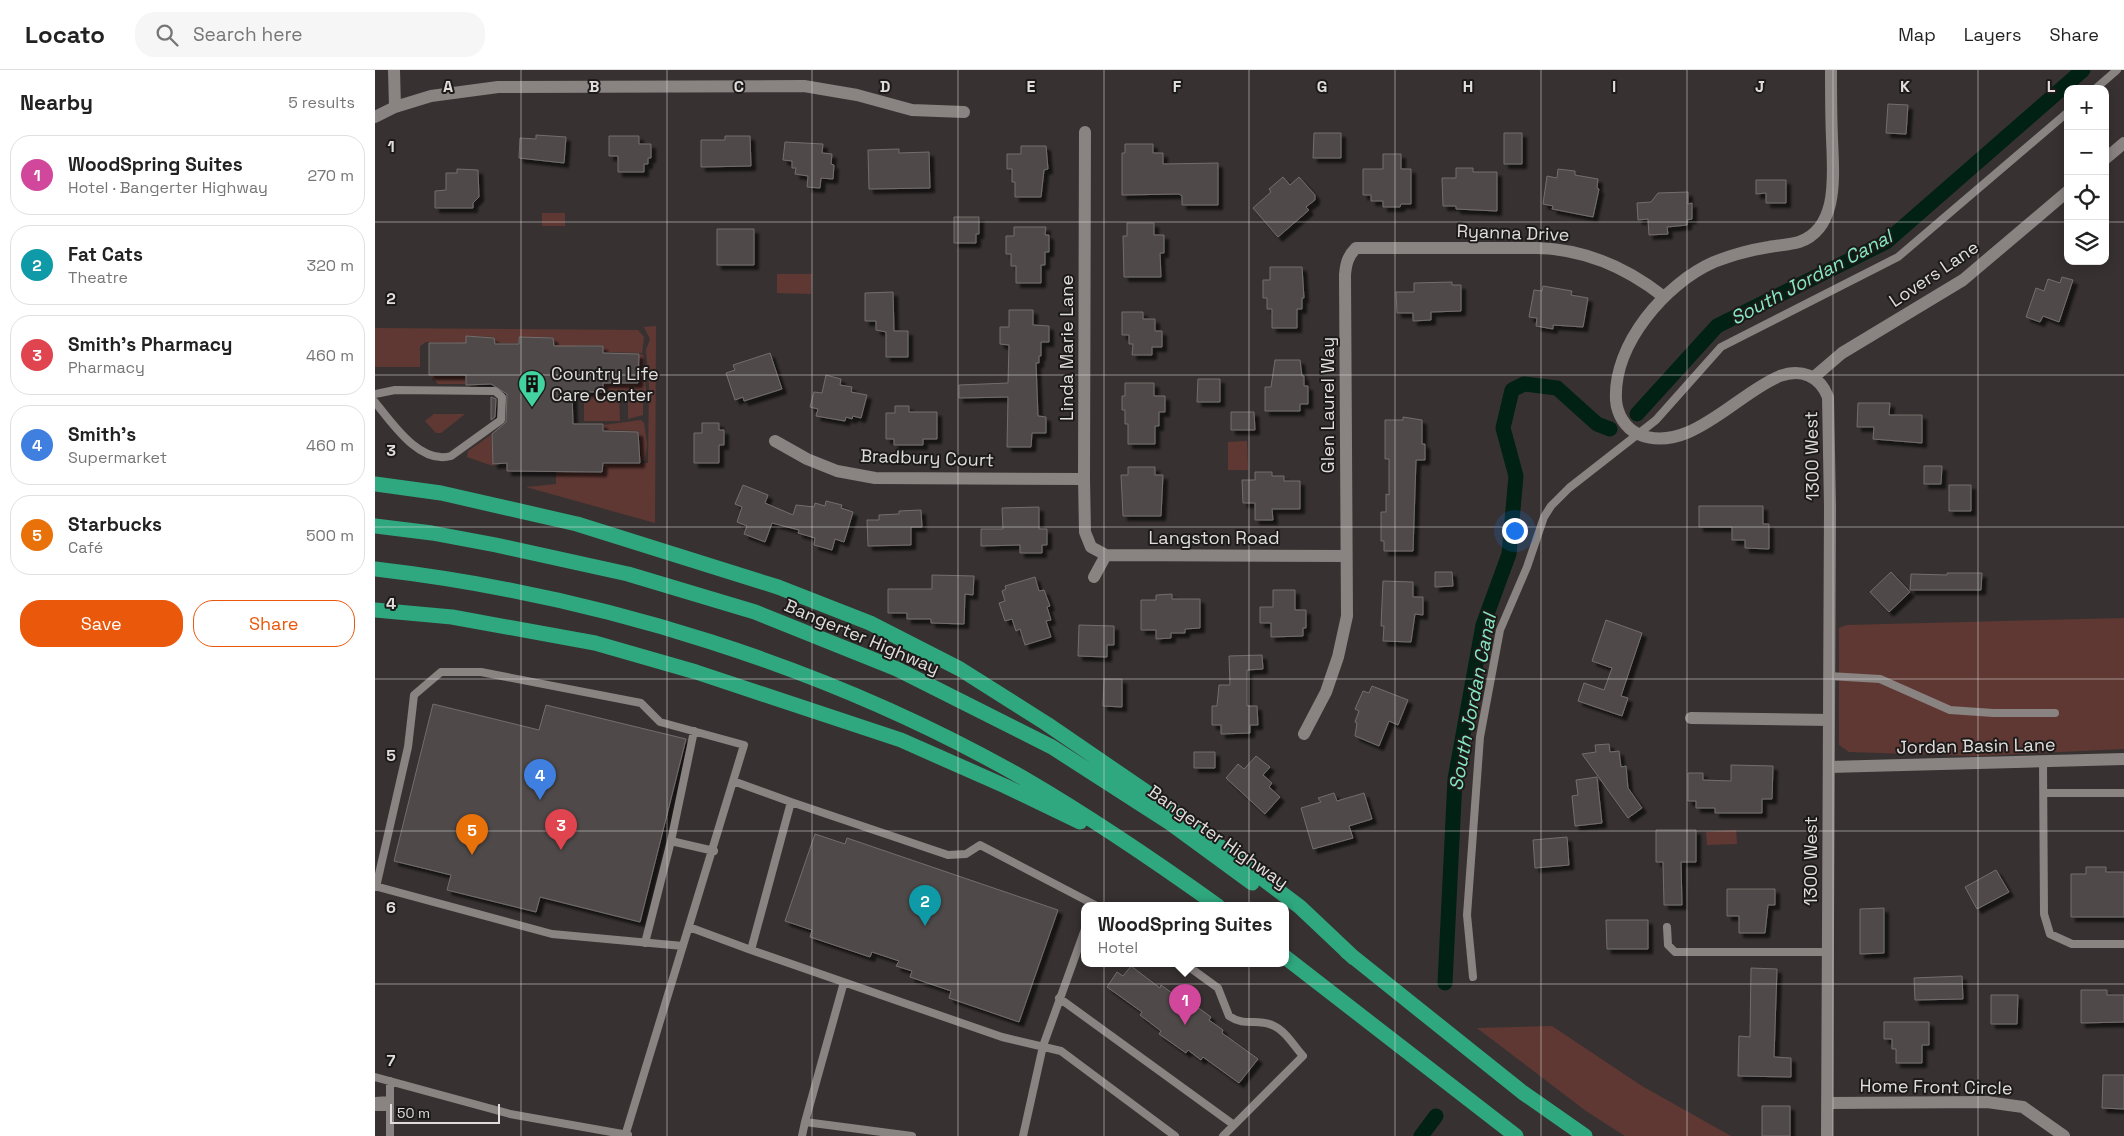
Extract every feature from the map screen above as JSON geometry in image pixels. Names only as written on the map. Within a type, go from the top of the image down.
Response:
[{"type":"highway","points":[[375,484],[441,493],[577,524],[778,587],[870,623],[968,674],[1047,724],[1161,802],[1300,907],[1354,958]]},
{"type":"highway","name":"Bangerter Highway","points":[[375,526],[432,533],[496,545],[628,574],[755,612],[897,669],[1052,747],[1170,823],[1277,902]]},
{"type":"highway","points":[[375,570],[459,581],[541,596],[619,615],[745,654],[879,707],[950,740],[1023,778],[1146,854],[1212,902]]},
{"type":"highway","points":[[375,610],[452,617],[595,643],[696,672],[901,740],[1005,786],[1146,854]]},
{"type":"highway","name":"Bangerter Highway","points":[[1289,911],[1354,958],[1522,1092],[1585,1136]]},
{"type":"highway","points":[[1289,960],[1516,1136]]},
{"type":"street","points":[[394,70],[395,107]]},
{"type":"street","points":[[1814,378],[1796,373],[1781,376],[1706,422],[1673,437],[1652,438],[1638,434],[1623,422],[1617,409],[1616,396],[1619,375],[1632,342],[1641,325],[1664,297],[1704,267],[1752,250],[1799,242],[1812,235],[1821,225],[1832,194],[1831,70]]},
{"type":"street","points":[[375,117],[395,107],[431,96],[498,87],[804,86],[857,95],[912,110],[964,112]]},
{"type":"street","name":"Linda Marie Lane","points":[[1085,132],[1085,532],[1091,547],[1106,555]]},
{"type":"street","points":[[2109,156],[2124,143]]},
{"type":"street","name":"Lovers Lane","points":[[1814,378],[1842,353],[1968,276],[2064,194]]},
{"type":"street","name":"Ryanna Drive","points":[[1351,254],[1356,248],[1537,248],[1565,250],[1594,257],[1623,269],[1664,297]]},
{"type":"street","name":"Glen Laurel Way","points":[[1304,734],[1326,692],[1338,657],[1347,616],[1345,275],[1346,263],[1351,254]]},
{"type":"street","name":"1300 West","points":[[1814,378],[1823,386],[1829,404],[1829,1103],[1827,1136]]},
{"type":"street","name":"Bradbury Court","points":[[775,441],[807,459],[837,471],[875,478],[1084,479]]},
{"type":"street","points":[[1094,577],[1106,555]]},
{"type":"street","name":"Langston Road","points":[[1106,555],[1346,556]]},
{"type":"street","points":[[1691,718],[1829,720]]},
{"type":"street","name":"Jordan Basin Lane","points":[[1829,767],[2124,759]]},
{"type":"street","name":"Home Front Circle","points":[[1829,1103],[1987,1102],[2023,1107],[2064,1136]]},
{"type":"lane","points":[[2100,85],[2117,70]]},
{"type":"lane","points":[[1473,977],[1467,915],[1480,737],[1501,630],[1527,567],[1544,517],[1551,506],[1569,488],[1655,420],[1721,347],[1898,257],[2064,115]]},
{"type":"lane","points":[[375,394],[395,390],[495,391],[502,397],[501,420],[451,456],[444,458],[429,455],[414,446],[375,402]]},
{"type":"lane","points":[[375,1077],[510,1114],[627,1136],[744,746],[661,722],[641,703],[481,672],[441,672],[414,695],[408,747],[376,887],[552,934],[683,946]]},
{"type":"lane","points":[[1829,676],[1880,679],[1950,710],[1993,713],[2055,713]]},
{"type":"lane","points":[[645,943],[671,841],[694,731]]},
{"type":"lane","points":[[2043,762],[2044,914],[2051,934],[2072,944],[2124,944]]},
{"type":"lane","points":[[733,782],[948,855],[966,854],[980,845],[1090,902]]},
{"type":"lane","points":[[2044,793],[2124,793]]},
{"type":"lane","points":[[751,950],[791,802]]},
{"type":"lane","points":[[671,841],[713,851]]},
{"type":"lane","points":[[689,927],[1002,1037],[1061,1051],[1175,1136]]},
{"type":"lane","points":[[1667,927],[1668,945],[1675,952],[1829,952]]},
{"type":"lane","points":[[1023,1136],[1043,1046],[1081,940]]},
{"type":"lane","points":[[1189,967],[1218,988],[1229,1016],[1243,1023],[1271,1024],[1281,1030],[1303,1056],[1223,1136]]},
{"type":"lane","points":[[802,1136],[843,982]]},
{"type":"lane","points":[[1059,998],[1234,1125]]},
{"type":"lane","points":[[390,1136],[391,1081]]},
{"type":"lane","points":[[375,1101],[390,1104]]},
{"type":"lane","points":[[375,1107],[390,1104]]},
{"type":"lane","points":[[805,1122],[912,1136]]},
{"type":"shaded area","points":[[542,213],[565,213],[565,226],[542,226]]},
{"type":"shaded area","points":[[777,274],[812,274],[811,294],[777,293]]},
{"type":"shaded area","points":[[656,326],[655,523],[526,487],[556,484],[556,465],[573,465],[574,472],[603,473],[604,464],[648,463],[649,384],[646,350],[650,339],[644,327]]},
{"type":"shaded area","points":[[375,328],[638,330],[644,337],[642,353],[604,352],[603,345],[573,346],[573,353],[554,353],[553,337],[518,337],[518,343],[496,343],[494,337],[466,336],[466,343],[426,342],[420,346],[420,367],[375,367]]},
{"type":"shaded area","points":[[642,354],[644,357],[646,394],[642,396],[603,392],[603,384],[639,384],[639,355]]},
{"type":"shaded area","points":[[431,376],[465,376],[465,384],[438,384]]},
{"type":"shaded area","points":[[584,396],[619,396],[620,421],[584,421]]},
{"type":"shaded area","points":[[628,398],[643,401],[643,415],[628,419]]},
{"type":"shaded area","points":[[434,414],[465,414],[441,433],[436,433],[425,421]]},
{"type":"shaded area","points":[[641,420],[644,423],[647,444],[645,461],[641,461],[639,431],[604,430],[604,425]]},
{"type":"shaded area","points":[[491,435],[493,466],[467,457],[468,451]]},
{"type":"shaded area","points":[[1247,441],[1248,470],[1228,470],[1228,442]]},
{"type":"shaded area","points":[[2124,618],[2124,749],[1976,756],[1849,752],[1839,745],[1839,628],[1847,625]]},
{"type":"shaded area","points":[[1736,830],[1737,844],[1707,845],[1706,832]]},
{"type":"shaded area","points":[[1552,1026],[1642,1086],[1731,1136],[1625,1136],[1586,1111],[1477,1028]]},
{"type":"building","points":[[1888,104],[1908,105],[1906,134],[1886,133]]},
{"type":"building","points":[[1314,133],[1341,133],[1341,158],[1313,158]]},
{"type":"building","points":[[1504,133],[1522,133],[1522,164],[1504,164]]},
{"type":"building","points":[[536,135],[566,137],[564,163],[519,158],[520,138],[536,139]]},
{"type":"building","points":[[609,136],[639,136],[639,144],[651,144],[651,158],[648,158],[648,164],[644,164],[644,172],[618,172],[618,156],[609,156]]},
{"type":"building","points":[[725,136],[750,136],[751,166],[701,167],[701,140],[725,140]]},
{"type":"building","points":[[785,142],[823,144],[822,153],[832,154],[831,164],[834,165],[833,179],[821,178],[820,188],[807,187],[808,176],[795,174],[796,168],[792,168],[792,161],[783,160]]},
{"type":"building","points":[[1125,144],[1153,144],[1153,153],[1163,153],[1163,164],[1218,163],[1218,205],[1182,205],[1182,196],[1179,194],[1122,195],[1122,153],[1125,153]]},
{"type":"building","points":[[1021,146],[1046,146],[1048,169],[1044,170],[1041,197],[1015,197],[1015,182],[1012,182],[1012,169],[1007,169],[1007,154],[1021,154]]},
{"type":"building","points":[[899,149],[899,153],[929,152],[930,188],[869,189],[868,150]]},
{"type":"building","points":[[1383,154],[1401,154],[1401,169],[1411,169],[1411,204],[1401,204],[1400,207],[1383,207],[1383,201],[1371,201],[1371,195],[1363,195],[1363,169],[1383,169]]},
{"type":"building","points":[[1456,168],[1473,168],[1473,172],[1497,172],[1497,211],[1456,209],[1456,206],[1443,206],[1442,178],[1456,178]]},
{"type":"building","points":[[457,169],[478,170],[479,197],[473,203],[473,208],[435,208],[435,191],[446,190],[446,173],[457,173]]},
{"type":"building","points":[[1558,169],[1575,171],[1575,175],[1598,179],[1597,188],[1599,189],[1593,217],[1552,209],[1553,206],[1543,204],[1547,176],[1557,178]]},
{"type":"building","points":[[1283,177],[1290,185],[1299,177],[1315,195],[1315,200],[1306,207],[1309,210],[1278,237],[1253,208],[1271,192],[1269,189]]},
{"type":"building","points":[[1756,180],[1786,180],[1786,203],[1766,203],[1766,193],[1756,194]]},
{"type":"building","points":[[1688,192],[1688,204],[1692,203],[1692,219],[1687,220],[1687,225],[1667,227],[1668,234],[1649,235],[1648,219],[1638,220],[1637,203],[1651,202],[1658,193]]},
{"type":"building","points":[[954,217],[979,217],[979,234],[976,234],[976,243],[954,243]]},
{"type":"building","points":[[1127,223],[1154,223],[1154,235],[1164,235],[1164,253],[1160,253],[1161,277],[1124,277],[1123,236],[1127,236]]},
{"type":"building","points":[[1014,227],[1046,227],[1045,235],[1049,235],[1049,252],[1045,252],[1045,265],[1041,265],[1041,283],[1016,283],[1016,266],[1011,266],[1011,254],[1006,254],[1006,236],[1014,236]]},
{"type":"building","points":[[717,229],[754,229],[754,265],[717,265]]},
{"type":"building","points":[[1270,267],[1302,267],[1304,298],[1302,298],[1302,309],[1297,309],[1297,328],[1272,328],[1272,309],[1267,309],[1267,298],[1263,298],[1263,280],[1270,280]]},
{"type":"building","points":[[2062,277],[2073,280],[2059,322],[2043,316],[2040,322],[2026,317],[2036,288],[2044,291],[2048,279],[2060,283]]},
{"type":"building","points":[[1452,282],[1452,285],[1461,285],[1461,311],[1431,312],[1431,320],[1413,321],[1413,313],[1397,313],[1396,292],[1414,292],[1414,283]]},
{"type":"building","points":[[1543,286],[1572,291],[1571,295],[1588,298],[1583,327],[1553,325],[1553,329],[1536,326],[1537,318],[1529,317],[1534,290],[1542,291]]},
{"type":"building","points":[[893,292],[894,331],[908,331],[908,357],[886,357],[886,332],[876,330],[876,321],[865,321],[865,293]]},
{"type":"building","points":[[1009,310],[1033,310],[1033,325],[1049,326],[1049,342],[1041,342],[1041,356],[1039,356],[1039,363],[1036,363],[1038,416],[1046,417],[1046,433],[1032,433],[1031,447],[1007,447],[1008,397],[959,398],[959,385],[1008,383],[1009,345],[1000,344],[1000,327],[1009,327]]},
{"type":"building","points":[[1122,312],[1143,312],[1143,319],[1155,319],[1155,331],[1162,331],[1162,347],[1152,347],[1152,355],[1132,355],[1133,344],[1129,344],[1129,335],[1122,335]]},
{"type":"building","name":"Country Life Care Center","points":[[466,336],[494,338],[495,344],[519,344],[519,337],[553,338],[554,346],[603,346],[603,353],[639,354],[638,383],[603,383],[603,392],[572,392],[573,424],[603,424],[603,431],[638,432],[640,463],[603,463],[602,472],[507,471],[507,463],[493,464],[492,434],[506,422],[507,394],[491,384],[466,385],[466,375],[429,375],[429,343],[466,343]]},
{"type":"building","points":[[770,353],[782,389],[744,401],[743,397],[735,400],[726,373],[735,370],[733,365]]},
{"type":"building","points":[[1275,360],[1300,360],[1302,376],[1304,376],[1304,386],[1308,386],[1308,404],[1300,404],[1300,411],[1265,411],[1265,387],[1271,387]]},
{"type":"building","points":[[826,375],[841,379],[840,385],[852,387],[851,392],[867,395],[861,418],[853,416],[852,419],[846,417],[845,421],[816,416],[818,409],[810,407],[814,392],[822,393]]},
{"type":"building","points":[[1198,379],[1220,379],[1220,402],[1197,402]]},
{"type":"building","points":[[1125,383],[1154,383],[1154,396],[1165,396],[1165,412],[1159,412],[1159,426],[1155,426],[1155,444],[1128,444],[1128,424],[1125,424],[1125,410],[1122,410],[1122,396],[1125,396]]},
{"type":"building","points":[[491,397],[496,399],[495,417],[491,420]]},
{"type":"building","points":[[1858,403],[1890,403],[1889,415],[1922,415],[1922,443],[1873,439],[1874,427],[1857,427]]},
{"type":"building","points":[[895,406],[909,406],[909,412],[937,412],[937,439],[923,439],[923,445],[894,445],[894,439],[886,439],[886,413],[895,413]]},
{"type":"building","points":[[1231,412],[1254,412],[1255,430],[1231,430]]},
{"type":"building","points":[[1403,417],[1422,420],[1422,444],[1425,444],[1425,460],[1416,460],[1413,551],[1384,551],[1384,541],[1381,541],[1381,512],[1386,512],[1386,494],[1389,495],[1389,459],[1385,459],[1385,420],[1403,420]]},
{"type":"building","points":[[702,423],[719,423],[719,430],[724,430],[724,445],[719,445],[719,463],[694,463],[694,433],[702,433]]},
{"type":"building","points":[[1924,466],[1942,466],[1941,484],[1924,484]]},
{"type":"building","points":[[1128,467],[1155,467],[1155,475],[1163,475],[1161,516],[1123,516],[1121,475],[1128,475]]},
{"type":"building","points":[[1255,472],[1272,472],[1272,476],[1284,476],[1284,481],[1300,481],[1300,509],[1272,509],[1273,520],[1255,520],[1255,503],[1243,503],[1242,480],[1255,480]]},
{"type":"building","points":[[743,485],[768,495],[765,503],[793,515],[796,505],[814,507],[815,503],[825,506],[826,501],[842,505],[841,508],[853,512],[844,542],[835,539],[832,550],[814,545],[815,538],[798,533],[799,530],[772,523],[765,542],[744,534],[747,526],[737,522],[742,507],[735,504]]},
{"type":"building","points":[[1949,485],[1971,485],[1971,511],[1949,511]]},
{"type":"building","points":[[1699,506],[1763,506],[1763,524],[1769,524],[1769,549],[1745,548],[1745,540],[1732,540],[1732,527],[1699,527]]},
{"type":"building","points":[[1039,507],[1039,529],[1047,529],[1047,545],[1042,545],[1042,553],[1020,553],[1020,545],[981,546],[981,529],[1003,529],[1002,508]]},
{"type":"building","points":[[921,510],[922,527],[911,527],[911,545],[868,546],[867,520],[879,520],[879,515],[899,514],[899,511]]},
{"type":"building","points":[[1435,572],[1452,572],[1453,586],[1435,587]]},
{"type":"building","points":[[1891,572],[1910,592],[1889,612],[1870,592]]},
{"type":"building","points":[[1947,573],[1982,573],[1981,590],[1910,590],[1911,574],[1947,575]]},
{"type":"building","points":[[932,575],[974,576],[973,595],[965,594],[964,624],[931,623],[931,619],[907,619],[907,613],[888,613],[888,589],[932,589]]},
{"type":"building","points":[[1035,577],[1039,591],[1044,590],[1050,606],[1047,607],[1051,620],[1046,621],[1051,637],[1025,645],[1020,629],[1016,631],[1012,619],[1005,621],[999,603],[1005,601],[1002,591],[1006,589],[1005,586]]},
{"type":"building","points":[[1383,581],[1413,582],[1413,597],[1423,597],[1423,615],[1415,614],[1411,642],[1383,641],[1384,626],[1381,626]]},
{"type":"building","points":[[1273,590],[1295,590],[1295,610],[1306,610],[1306,628],[1303,628],[1303,636],[1271,637],[1271,623],[1260,623],[1260,607],[1273,607]]},
{"type":"building","points":[[1172,594],[1172,599],[1200,599],[1200,628],[1185,629],[1185,633],[1171,633],[1171,638],[1156,639],[1156,630],[1141,630],[1141,600],[1156,600],[1156,595]]},
{"type":"building","points":[[1606,620],[1642,633],[1621,696],[1628,698],[1622,716],[1578,701],[1584,683],[1604,690],[1612,668],[1592,661]]},
{"type":"building","points":[[1079,625],[1114,626],[1114,645],[1107,645],[1107,657],[1078,656]]},
{"type":"building","points":[[1262,655],[1263,669],[1247,670],[1247,706],[1257,706],[1258,725],[1250,725],[1250,733],[1221,734],[1221,725],[1212,725],[1212,706],[1217,706],[1219,685],[1230,685],[1229,656]]},
{"type":"building","points":[[1104,679],[1122,679],[1122,707],[1103,706]]},
{"type":"building","points":[[1372,686],[1408,700],[1398,725],[1389,721],[1379,746],[1355,736],[1357,723],[1355,722],[1359,711],[1355,709],[1363,691],[1369,693]]},
{"type":"building","points":[[433,704],[539,730],[546,705],[686,739],[640,922],[540,897],[536,912],[447,890],[451,875],[394,861]]},
{"type":"building","points":[[1609,744],[1610,752],[1619,751],[1621,767],[1626,766],[1628,788],[1642,808],[1628,818],[1582,754],[1596,752],[1595,745]]},
{"type":"building","points":[[1194,752],[1215,752],[1215,768],[1194,768]]},
{"type":"building","points":[[1256,756],[1270,767],[1263,775],[1272,783],[1269,787],[1280,797],[1265,814],[1226,778],[1238,764],[1244,769]]},
{"type":"building","points":[[1731,765],[1773,766],[1772,799],[1762,799],[1762,813],[1715,813],[1715,808],[1696,808],[1696,801],[1688,801],[1688,773],[1703,773],[1703,780],[1731,781]]},
{"type":"building","points":[[1597,777],[1602,823],[1575,826],[1572,796],[1578,795],[1576,780]]},
{"type":"building","points":[[1334,793],[1337,801],[1364,793],[1372,819],[1349,826],[1353,838],[1313,849],[1301,808],[1321,802],[1318,798]]},
{"type":"building","points":[[1656,830],[1696,830],[1696,862],[1681,862],[1682,905],[1664,905],[1663,862],[1656,862]]},
{"type":"building","points":[[815,834],[845,844],[847,838],[1058,910],[1019,1022],[949,998],[951,991],[910,977],[912,971],[896,966],[899,961],[872,952],[870,957],[810,937],[812,930],[785,921]]},
{"type":"building","points":[[1567,837],[1569,865],[1535,868],[1533,840]]},
{"type":"building","points":[[2086,867],[2106,867],[2106,872],[2124,872],[2124,917],[2071,917],[2071,874],[2086,874]]},
{"type":"building","points":[[1996,870],[2009,892],[1977,909],[1965,887]]},
{"type":"building","points":[[1727,889],[1775,889],[1775,905],[1768,905],[1765,933],[1739,933],[1739,916],[1727,916]]},
{"type":"building","points":[[1884,908],[1884,953],[1860,954],[1860,909]]},
{"type":"building","points":[[1606,920],[1648,920],[1648,949],[1607,949]]},
{"type":"building","points":[[1132,967],[1160,988],[1161,985],[1183,1001],[1185,998],[1211,1017],[1209,1020],[1223,1030],[1222,1033],[1258,1059],[1239,1083],[1203,1057],[1201,1060],[1188,1050],[1186,1053],[1159,1034],[1161,1031],[1140,1015],[1142,1012],[1107,987],[1117,972],[1123,976]]},
{"type":"building","points":[[1751,968],[1777,969],[1774,1057],[1791,1058],[1791,1077],[1738,1076],[1739,1036],[1750,1037]]},
{"type":"building","points":[[1962,976],[1963,999],[1915,1000],[1914,978]]},
{"type":"building","points":[[2081,990],[2107,990],[2107,995],[2124,995],[2124,1022],[2081,1023]]},
{"type":"building","points":[[1991,995],[2018,995],[2017,1024],[1991,1024]]},
{"type":"building","points":[[1884,1022],[1929,1022],[1929,1045],[1922,1045],[1922,1063],[1896,1063],[1896,1049],[1892,1049],[1892,1039],[1884,1039]]},
{"type":"building","points":[[2103,1075],[2124,1075],[2124,1109],[2102,1108]]},
{"type":"building","points":[[1762,1106],[1790,1106],[1790,1136],[1762,1136]]},
{"type":"waterway","name":"South Jordan Canal","points":[[1637,414],[1717,326],[1886,242],[2083,70]]},
{"type":"waterway","name":"South Jordan Canal","points":[[1445,983],[1455,779],[1483,625],[1509,554],[1516,476],[1503,428],[1512,390],[1524,384],[1557,388],[1597,424],[1610,429]]},
{"type":"waterway","name":"South Jordan Canal","points":[[1421,1136],[1436,1116]]},
{"type":"place","name":"Country Life Care Center","points":[[532,408]]},
{"type":"place","name":"Smith's","points":[[540,800]]},
{"type":"place","name":"Smith's Pharmacy","points":[[561,850]]},
{"type":"place","name":"Starbucks","points":[[472,855]]},
{"type":"place","name":"Fat Cats","points":[[925,926]]},
{"type":"place","name":"WoodSpring Suites","points":[[1185,1025]]}]
